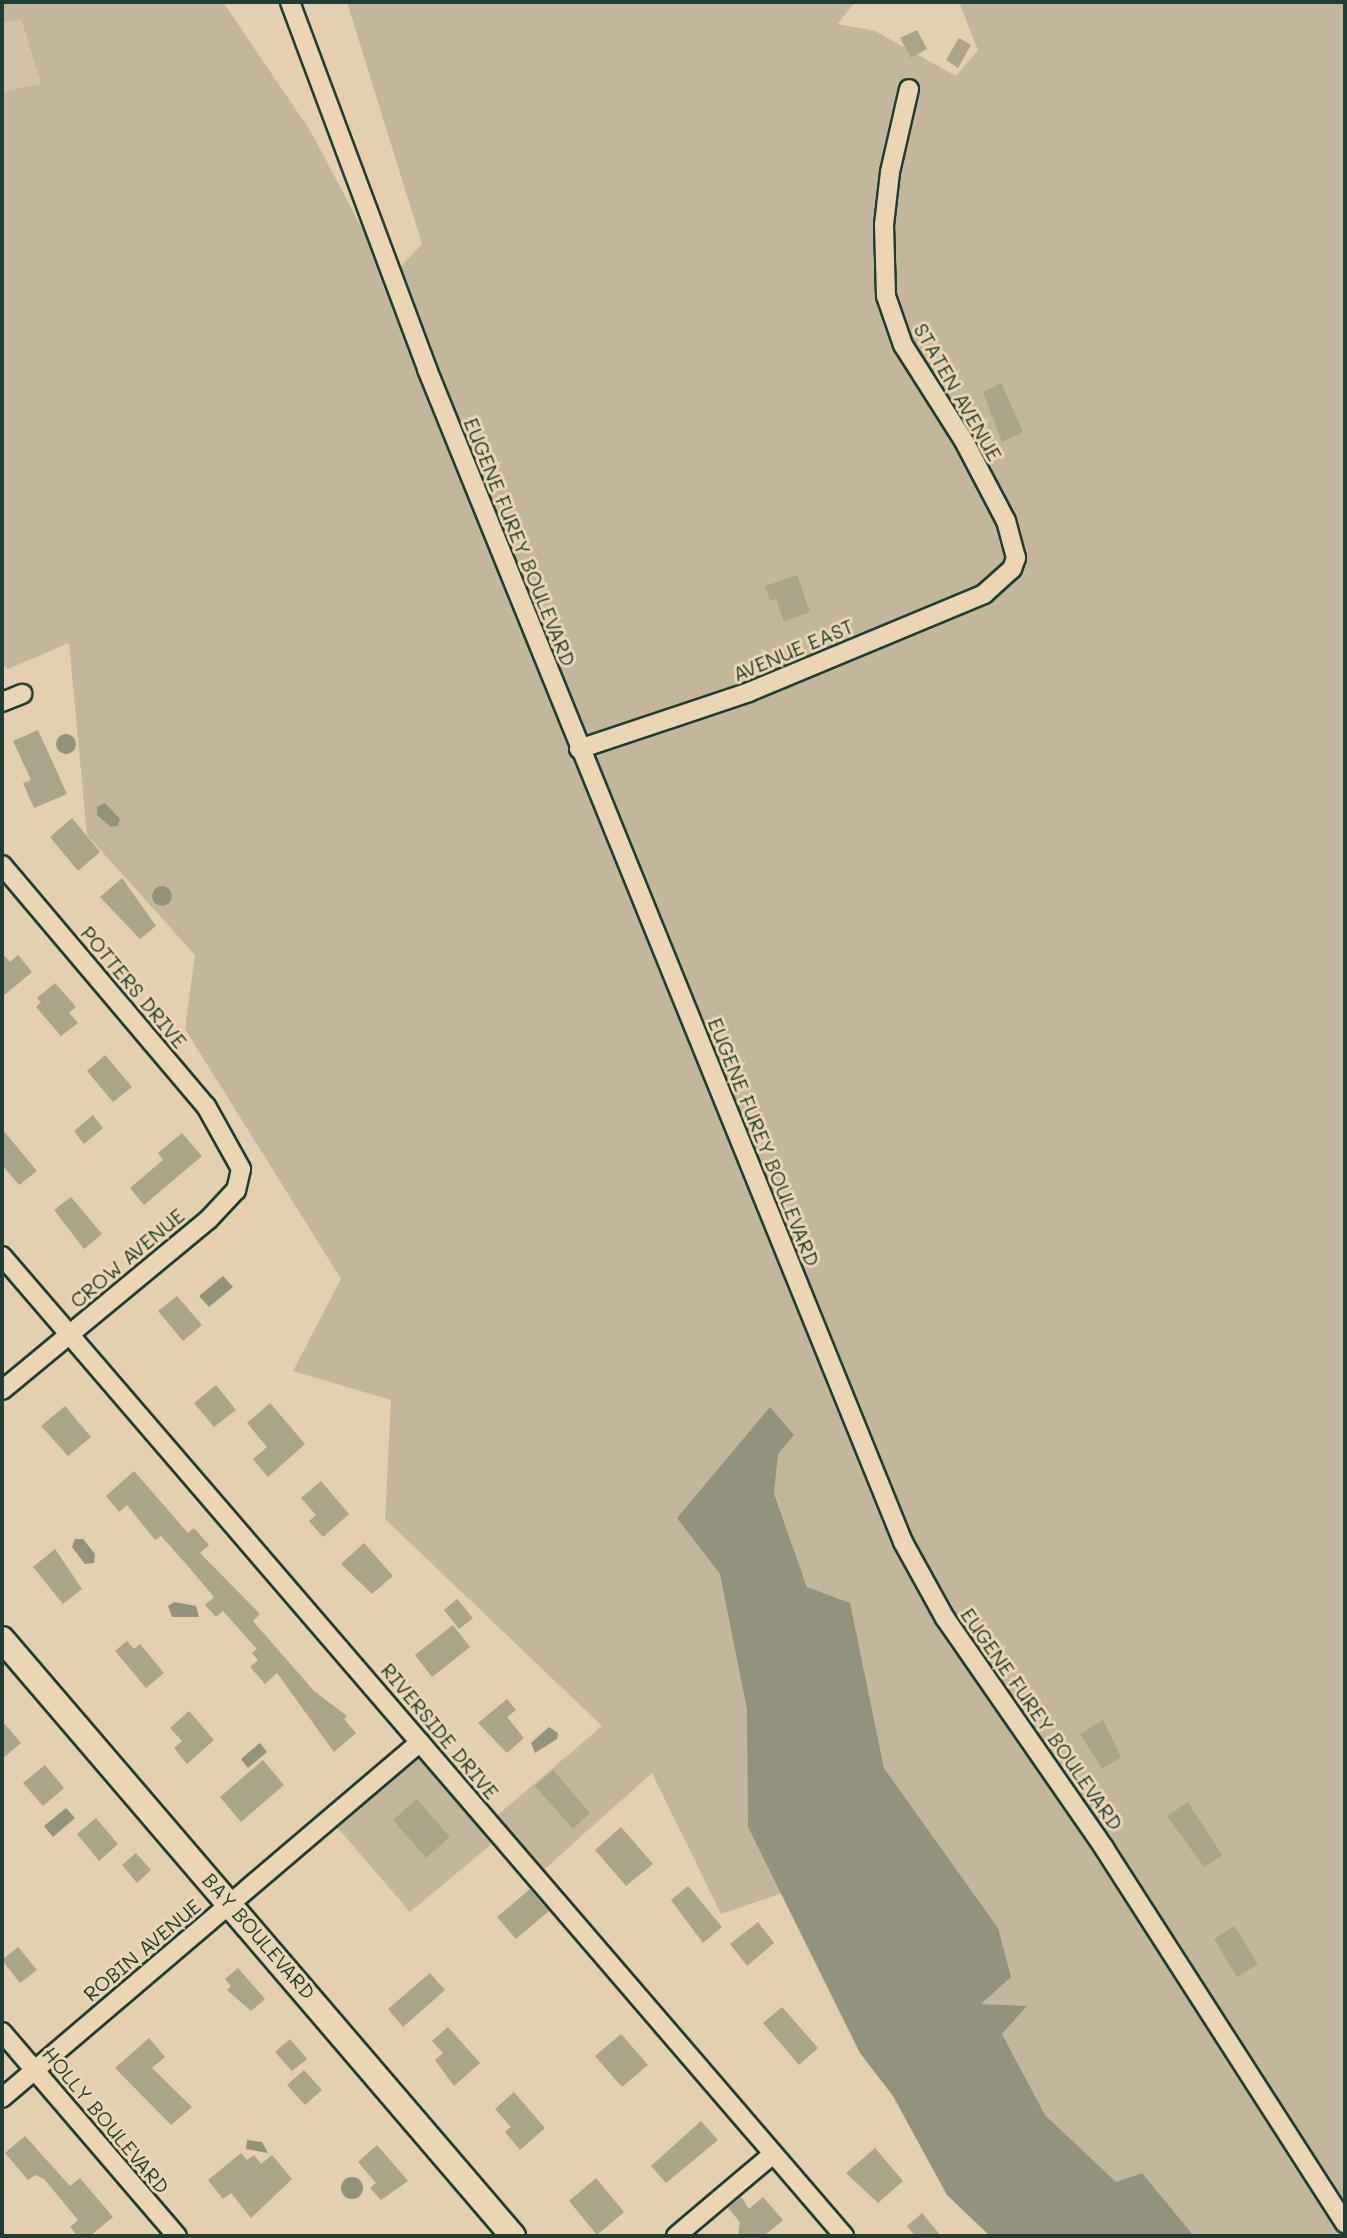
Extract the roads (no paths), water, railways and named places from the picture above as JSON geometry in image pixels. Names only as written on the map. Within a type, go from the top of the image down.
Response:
[{"type":"street","name":"EUGENE FUREY BOULEVARD","points":[[290,2],[362,205],[579,749],[903,1542],[945,1618],[1104,1848],[1345,2223]]},
{"type":"street","name":"STATEN AVENUE","points":[[909,89],[890,172],[884,239],[886,296],[903,345],[964,441],[1006,521],[1016,558],[1012,569]]},
{"type":"street","name":"AVENUE EAST","points":[[579,749],[749,692],[984,594],[1012,569]]},
{"type":"street","points":[[2,702],[22,694]]},
{"type":"street","name":"POTTERS DRIVE","points":[[2,865],[206,1106],[228,1140]]},
{"type":"street","name":"CROW AVENUE","points":[[2,1390],[209,1219],[236,1190],[241,1169],[228,1140]]},
{"type":"street","name":"RIVERSIDE DRIVE","points":[[2,1256],[844,2236]]},
{"type":"street","name":"BAY BOULEVARD","points":[[2,1639],[513,2236]]},
{"type":"street","name":"ROBIN AVENUE","points":[[2,2098],[420,1742]]},
{"type":"street","name":"HOLLY BOULEVARD","points":[[2,2032],[177,2236]]},
{"type":"street","points":[[676,2236],[773,2154]]}]
